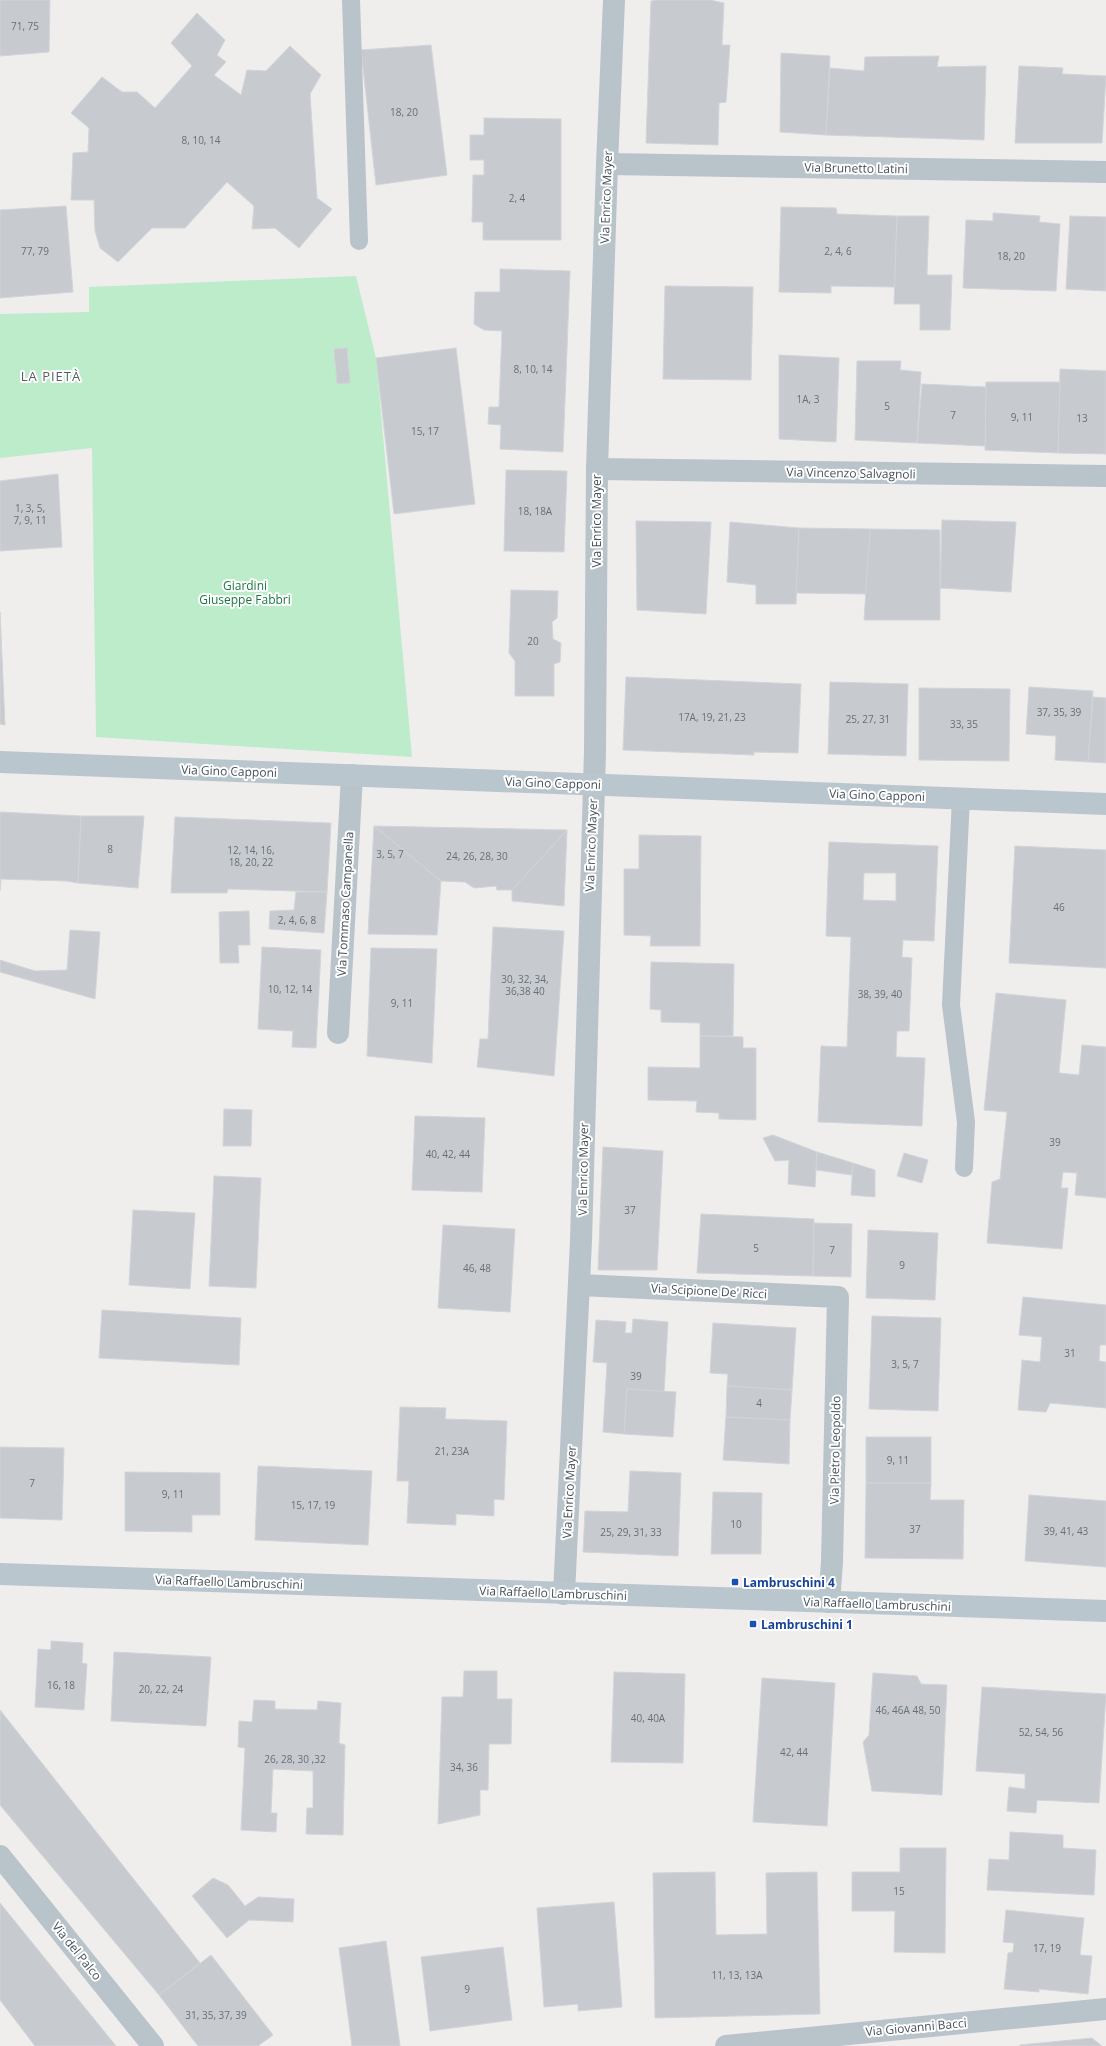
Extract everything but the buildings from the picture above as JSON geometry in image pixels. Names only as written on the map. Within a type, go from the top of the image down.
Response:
[{"type":"street","name":"Via Enrico Mayer","points":[[564,1594],[580,1285],[593,784],[597,469],[606,164],[614,0]]},
{"type":"street","name":"Via Brunetto Latini","points":[[606,164],[1106,172]]},
{"type":"street","name":"Via Vincenzo Salvagnoli","points":[[597,469],[1106,476]]},
{"type":"street","name":"Via Gino Capponi","points":[[0,762],[1106,804]]},
{"type":"street","name":"Via Tommaso Campanella","points":[[338,1033],[352,775]]},
{"type":"street","name":"Via Scipione De' Ricci","points":[[580,1285],[838,1297]]},
{"type":"street","name":"Via Pietro Leopoldo","points":[[829,1602],[832,1562],[838,1297]]},
{"type":"street","name":"Via Raffaello Lambruschini","points":[[0,1574],[1106,1611]]},
{"type":"street","name":"Via del Palco","points":[[0,1856],[153,2046]]},
{"type":"street","name":"Via Giovanni Bacci","points":[[726,2046],[1106,2009]]},
{"type":"lane","points":[[351,0],[359,241]]},
{"type":"lane","points":[[961,798],[951,1005],[966,1122],[964,1168]]},
{"type":"green space","name":"Giardini Giuseppe Fabbri","points":[[356,276],[376,358],[412,757],[96,737],[92,448],[0,458],[0,314],[89,312],[89,287]]},
{"type":"place","name":"Lambruschini 4","points":[[735,1582]]},
{"type":"place","name":"Lambruschini 1","points":[[753,1624]]},
{"type":"district","name":"LA PIETÀ","points":[[51,376]]}]
